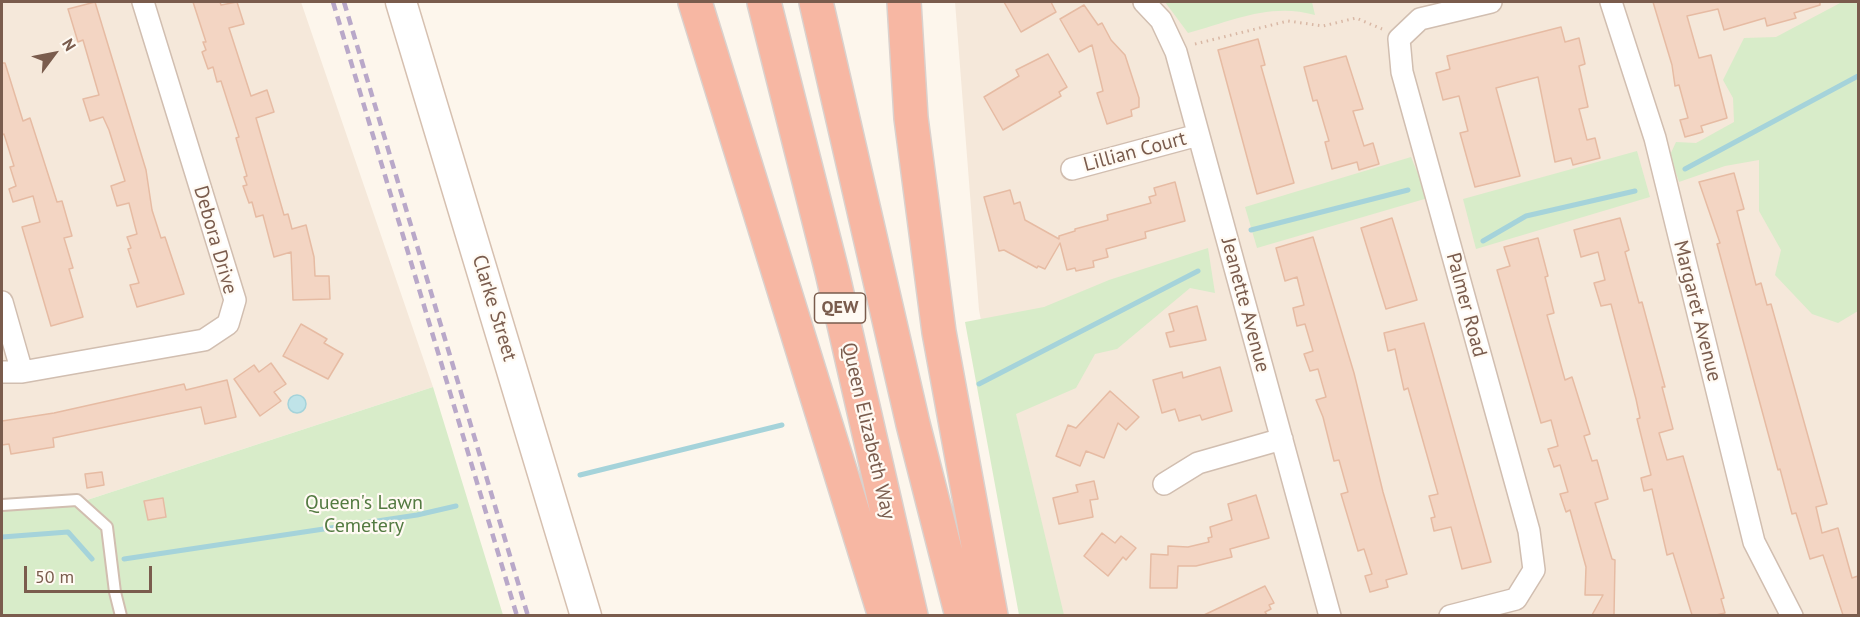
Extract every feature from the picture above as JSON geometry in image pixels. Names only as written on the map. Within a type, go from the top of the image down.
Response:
[{"type":"highway","points":[[694,2],[885,615]]},
{"type":"highway","name":"Queen Elizabeth Way","points":[[764,2],[829,261],[911,615]]},
{"type":"highway","name":"QEW","points":[[816,2],[913,424],[962,615]]},
{"type":"highway","points":[[904,2],[911,118],[938,320],[991,615]]},
{"type":"street","name":"Debora Drive","points":[[12,372],[204,340],[229,321],[235,300],[143,2]]},
{"type":"street","name":"Clarke Street","points":[[401,2],[586,615]]},
{"type":"street","name":"Jeanette Avenue","points":[[1144,2],[1161,20],[1176,52],[1330,615]]},
{"type":"street","points":[[1399,39],[1420,19],[1491,2]]},
{"type":"street","name":"Margaret Avenue","points":[[1611,2],[1655,138],[1754,543],[1792,615]]},
{"type":"street","name":"Palmer Road","points":[[1399,39],[1402,72],[1529,531],[1534,570],[1516,599],[1450,615]]},
{"type":"street","name":"Lillian Court","points":[[1072,169],[1198,135]]},
{"type":"street","points":[[2,302],[12,372]]},
{"type":"street","points":[[1164,484],[1198,464],[1282,439]]},
{"type":"lane","points":[[2,505],[77,500],[107,527],[115,592],[121,615]]},
{"type":"path","points":[[1195,44],[1288,21],[1323,26],[1356,18],[1399,39]]},
{"type":"shaded area","points":[[2,2],[301,2],[433,387],[84,501],[2,505]]},
{"type":"shaded area","points":[[955,2],[1858,2],[1858,615],[1037,615],[979,310]]},
{"type":"green space","points":[[1165,2],[1312,2],[1315,15],[1283,11],[1267,12],[1188,33]]},
{"type":"green space","points":[[1842,2],[1858,2],[1858,311],[1838,323],[1812,314],[1775,275],[1781,250],[1759,211],[1759,160],[1725,166],[1679,182],[1670,155],[1676,142],[1696,143],[1734,122],[1733,98],[1723,80],[1744,38],[1776,37]]},
{"type":"green space","points":[[1637,151],[1650,197],[1476,249],[1463,199]]},
{"type":"green space","points":[[1411,157],[1428,198],[1257,248],[1245,207]]},
{"type":"green space","points":[[1208,248],[1215,293],[1190,288],[1117,349],[1095,354],[1076,388],[1016,414],[1064,615],[1019,615],[965,322],[1044,307],[1109,280]]},
{"type":"green space","name":"Queen's Lawn Cemetery","points":[[433,387],[503,615],[2,616],[2,505],[84,501]]},
{"type":"water","points":[[297,395],[305,400],[306,404],[301,412],[297,413],[289,408],[288,404],[293,396]]},
{"type":"building","points":[[95,2],[146,170],[152,210],[161,238],[165,237],[184,294],[137,307],[130,285],[139,283],[128,249],[131,248],[127,237],[137,234],[129,203],[117,206],[111,186],[125,181],[103,117],[90,121],[83,99],[99,95],[83,40],[78,42],[68,9]]},
{"type":"building","points":[[193,2],[220,2],[221,5],[237,2],[244,24],[229,28],[251,96],[267,90],[274,112],[256,118],[284,215],[288,214],[292,229],[306,225],[314,257],[315,276],[329,276],[330,299],[293,300],[291,252],[274,257],[263,215],[256,217],[252,202],[249,203],[243,186],[247,185],[244,177],[247,176],[236,138],[239,137],[221,81],[217,82],[213,67],[208,69],[202,52],[206,50],[203,42],[206,42]]},
{"type":"building","points":[[1004,2],[1051,2],[1056,12],[1021,32]]},
{"type":"building","points":[[1653,2],[1820,2],[1820,5],[1794,13],[1796,18],[1767,26],[1765,18],[1724,30],[1718,9],[1687,16],[1699,58],[1711,55],[1727,118],[1701,126],[1703,132],[1685,137],[1680,120],[1688,118],[1679,85],[1675,86],[1672,65]]},
{"type":"building","points":[[1084,5],[1098,25],[1102,23],[1111,40],[1125,55],[1139,98],[1139,107],[1131,110],[1132,116],[1107,124],[1097,93],[1103,91],[1092,45],[1079,52],[1060,19]]},
{"type":"building","points":[[1561,27],[1565,42],[1579,38],[1585,64],[1579,66],[1588,107],[1579,109],[1587,140],[1595,138],[1600,158],[1573,165],[1571,158],[1555,162],[1538,77],[1496,88],[1520,176],[1475,187],[1460,133],[1468,131],[1459,96],[1443,100],[1436,73],[1450,69],[1447,56]]},
{"type":"building","points":[[1258,39],[1265,65],[1261,66],[1294,183],[1257,194],[1218,50]]},
{"type":"building","points":[[1048,54],[1067,87],[1059,92],[1061,96],[1003,130],[984,97],[1019,76],[1016,70]]},
{"type":"building","points":[[1346,56],[1363,109],[1353,111],[1364,146],[1373,143],[1379,164],[1359,170],[1357,162],[1332,169],[1325,142],[1329,141],[1317,100],[1313,101],[1304,67]]},
{"type":"building","points":[[2,63],[5,63],[23,121],[30,118],[57,202],[62,201],[72,236],[64,238],[73,268],[69,269],[83,317],[51,326],[22,227],[40,222],[33,196],[13,202],[9,189],[16,186],[10,167],[14,166],[4,134],[2,135]]},
{"type":"building","points":[[1734,173],[1744,209],[1737,211],[1756,285],[1761,283],[1767,305],[1771,304],[1827,504],[1816,507],[1822,533],[1838,528],[1852,578],[1858,576],[1858,615],[1843,615],[1823,555],[1810,559],[1796,513],[1792,514],[1780,469],[1778,470],[1717,244],[1720,243],[1699,182]]},
{"type":"building","points":[[1175,182],[1185,221],[1145,232],[1146,238],[1106,249],[1108,257],[1093,261],[1094,267],[1076,271],[1075,268],[1067,270],[1060,243],[1045,269],[1038,266],[1037,268],[1004,250],[999,251],[984,197],[1010,190],[1014,204],[1020,202],[1025,220],[1059,239],[1059,236],[1075,231],[1075,229],[1108,220],[1107,215],[1151,203],[1149,197],[1156,195],[1154,188]]},
{"type":"building","points":[[1392,218],[1417,300],[1386,309],[1361,228]]},
{"type":"building","points":[[1620,218],[1629,250],[1625,252],[1639,303],[1642,302],[1665,387],[1662,387],[1673,429],[1659,433],[1667,460],[1683,456],[1724,598],[1721,599],[1725,613],[1692,615],[1673,553],[1667,555],[1652,489],[1644,491],[1641,478],[1651,475],[1637,419],[1640,418],[1636,399],[1611,304],[1601,306],[1594,283],[1605,280],[1598,252],[1581,257],[1574,230]]},
{"type":"building","points":[[1313,237],[1354,373],[1383,492],[1407,574],[1386,580],[1388,587],[1370,592],[1365,576],[1372,574],[1364,549],[1358,551],[1341,494],[1348,492],[1339,460],[1334,461],[1323,417],[1316,400],[1326,397],[1318,369],[1310,371],[1304,354],[1313,351],[1305,324],[1297,326],[1293,308],[1304,305],[1297,277],[1285,281],[1276,248]]},
{"type":"building","points":[[1538,238],[1548,276],[1545,277],[1554,313],[1547,315],[1565,380],[1572,377],[1590,434],[1584,436],[1592,461],[1597,460],[1608,499],[1595,503],[1612,559],[1615,560],[1614,615],[1592,615],[1603,595],[1585,595],[1586,567],[1570,510],[1566,512],[1560,494],[1568,492],[1560,465],[1554,467],[1548,449],[1558,446],[1551,420],[1541,423],[1497,270],[1510,266],[1504,247]]},
{"type":"building","points":[[1197,306],[1206,340],[1170,347],[1166,333],[1174,331],[1169,314]]},
{"type":"building","points":[[1424,323],[1491,562],[1462,569],[1451,527],[1434,531],[1431,518],[1435,517],[1429,496],[1438,494],[1408,388],[1404,390],[1395,349],[1388,351],[1384,333]]},
{"type":"building","points":[[301,324],[327,339],[324,343],[343,354],[328,379],[283,356]]},
{"type":"building","points":[[271,363],[286,384],[274,392],[281,401],[260,416],[234,379],[254,365],[259,372]]},
{"type":"building","points":[[1220,367],[1232,411],[1202,420],[1200,415],[1179,421],[1175,409],[1162,413],[1153,380],[1182,372],[1183,378]]},
{"type":"building","points":[[227,380],[236,417],[205,424],[201,407],[53,438],[54,447],[11,454],[9,444],[2,445],[2,421],[54,413],[184,384],[186,390]]},
{"type":"building","points":[[1110,391],[1139,417],[1126,430],[1118,423],[1104,458],[1086,451],[1080,466],[1056,456],[1068,425],[1076,428]]},
{"type":"building","points":[[102,472],[104,485],[87,488],[85,474]]},
{"type":"building","points":[[1094,481],[1098,499],[1090,500],[1093,517],[1059,524],[1053,498],[1078,492],[1076,485]]},
{"type":"building","points":[[1256,495],[1269,538],[1230,549],[1232,557],[1196,566],[1178,566],[1177,588],[1150,588],[1151,554],[1168,555],[1168,546],[1188,547],[1209,542],[1208,538],[1212,537],[1210,527],[1232,520],[1228,504]]},
{"type":"building","points":[[163,498],[166,517],[148,520],[144,501]]},
{"type":"building","points":[[1102,533],[1115,543],[1121,536],[1136,548],[1126,560],[1123,557],[1108,576],[1084,556]]},
{"type":"building","points":[[1265,586],[1274,603],[1269,605],[1271,609],[1265,612],[1267,615],[1204,615]]},
{"type":"waterway","points":[[1685,169],[1858,76]]},
{"type":"waterway","points":[[1251,230],[1408,190]]},
{"type":"waterway","points":[[1483,241],[1526,216],[1635,191]]},
{"type":"waterway","points":[[979,384],[1198,271]]},
{"type":"waterway","points":[[580,475],[782,425]]},
{"type":"waterway","points":[[124,559],[417,515],[456,506]]},
{"type":"waterway","points":[[2,537],[68,532],[92,559]]},
{"type":"railway","points":[[333,2],[517,616]]},
{"type":"railway","points":[[344,2],[528,616]]}]
